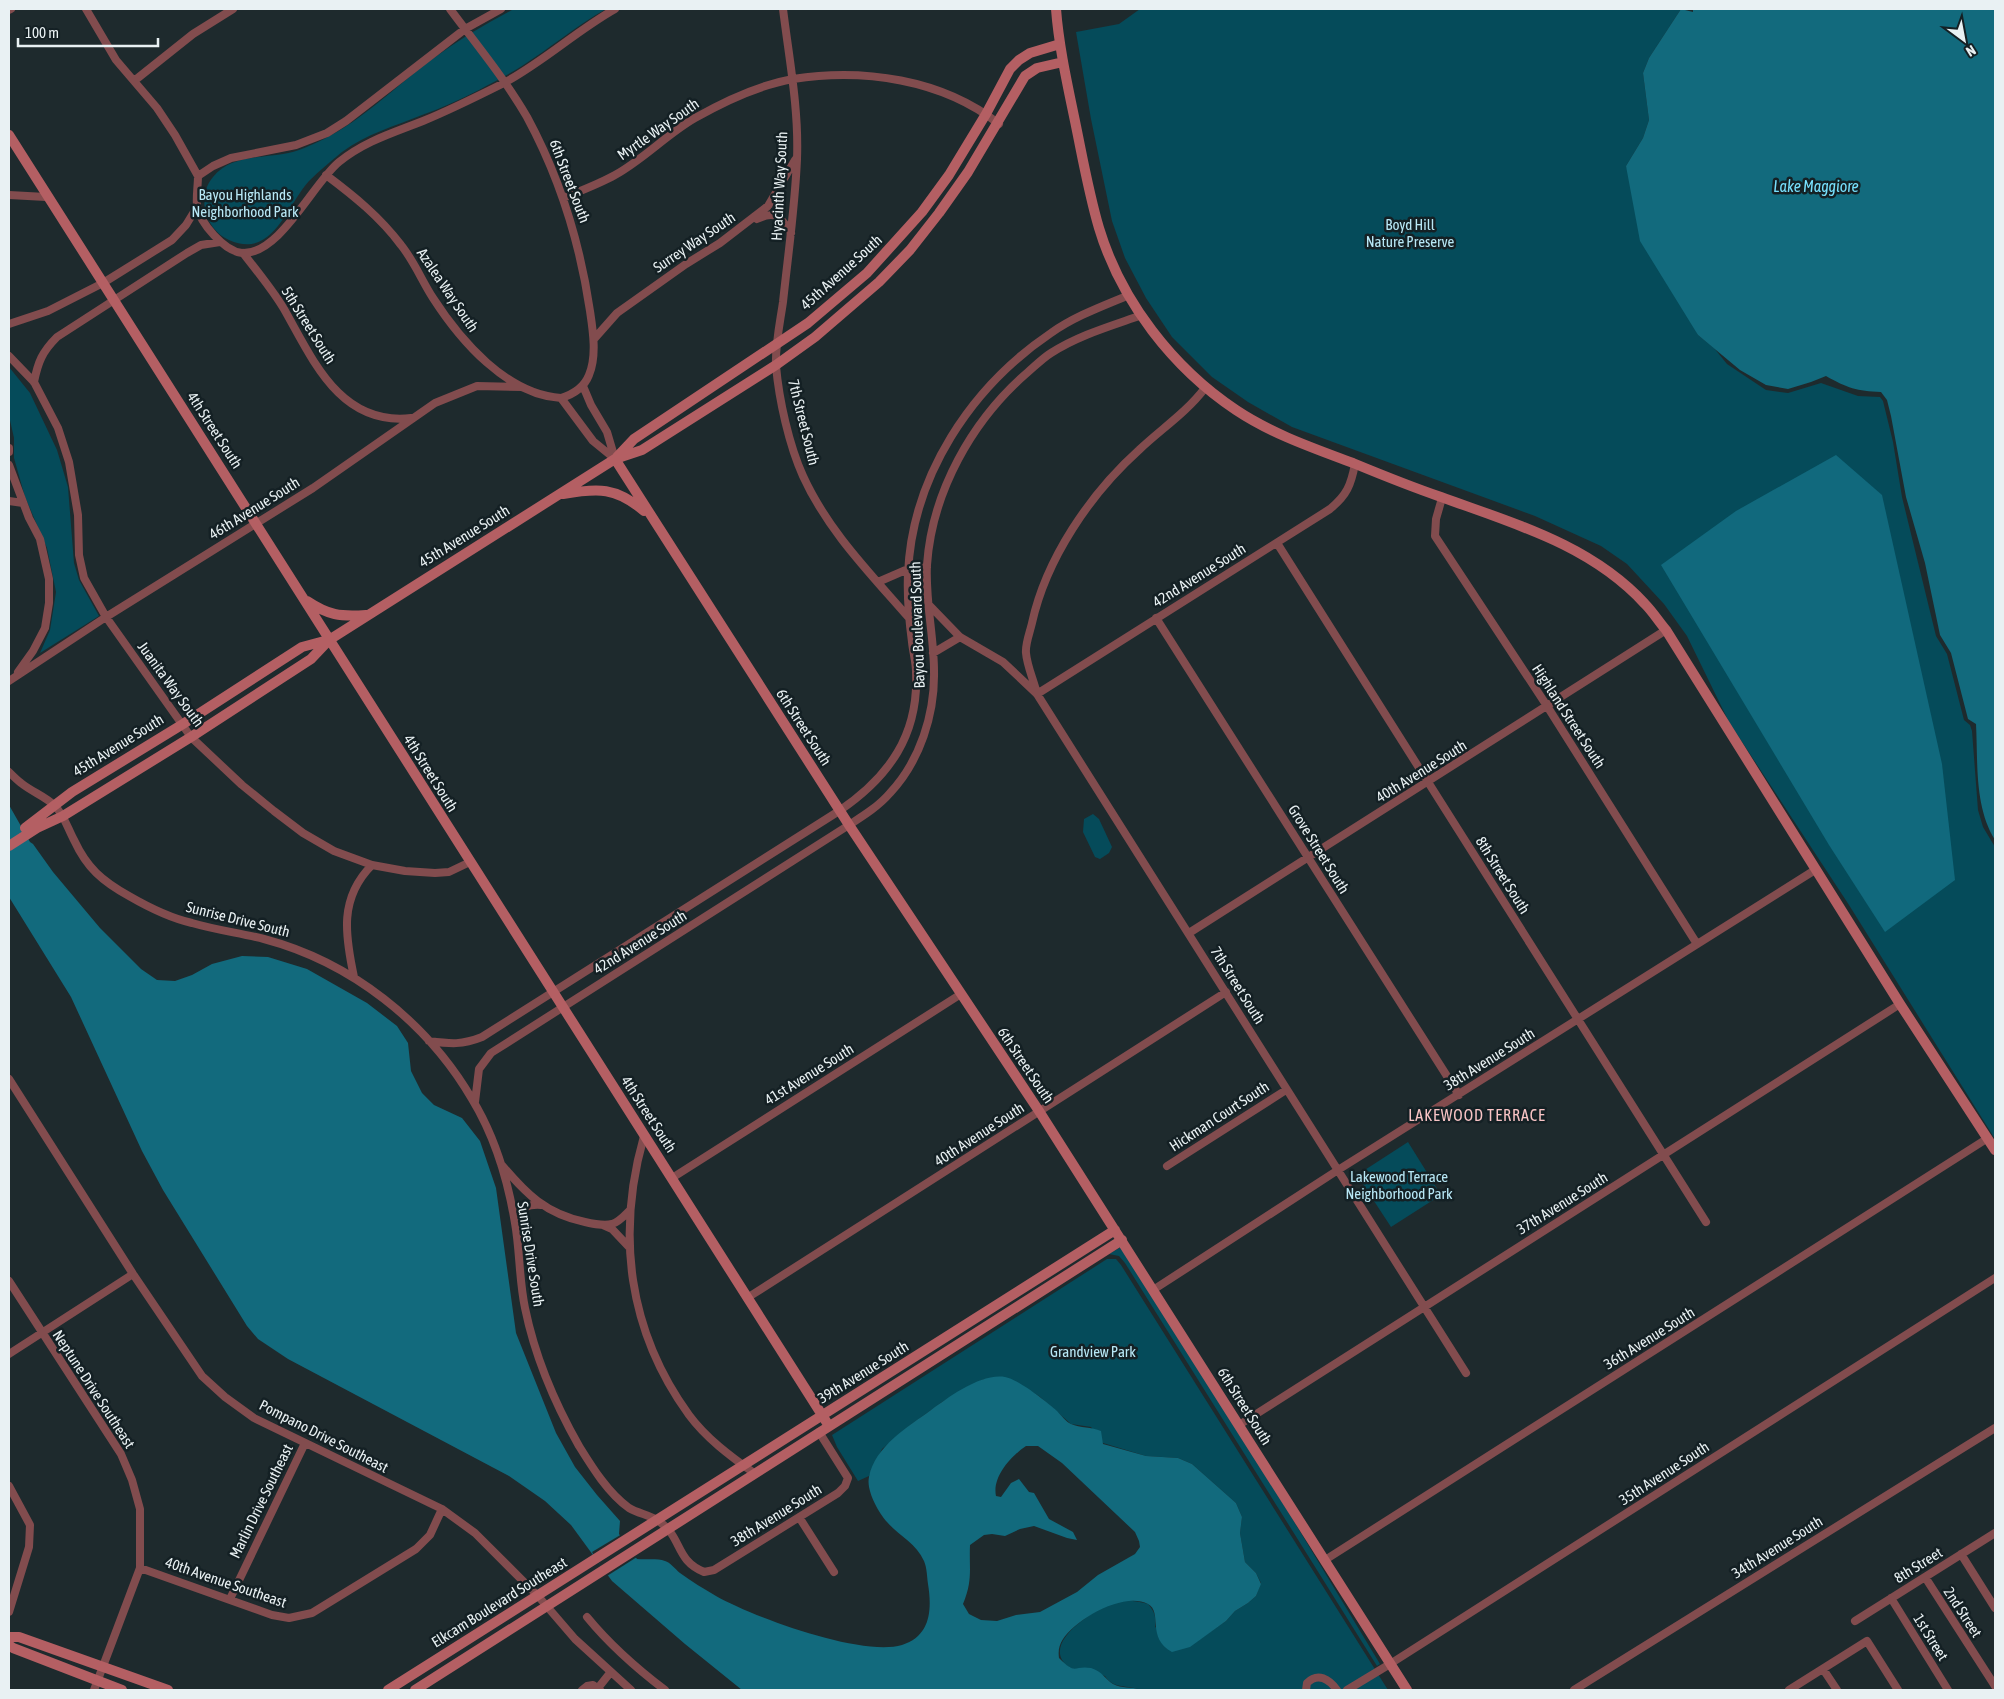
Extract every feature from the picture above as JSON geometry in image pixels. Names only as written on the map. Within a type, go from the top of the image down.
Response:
[{"type":"street","points":[[9,324],[48,312],[103,283],[172,240],[186,225],[197,207],[198,176],[176,135],[116,60],[86,9]]},
{"type":"street","points":[[134,81],[194,34],[233,9]]},
{"type":"street","name":"6th Street South","points":[[450,9],[505,82],[540,144],[563,198],[583,265],[594,338],[590,374],[583,386],[591,405],[607,432],[615,459],[839,811],[1116,1230],[1407,1690]]},
{"type":"street","points":[[198,176],[213,166],[231,158],[296,145],[327,133],[346,121],[465,28],[501,9]]},
{"type":"street","points":[[197,207],[206,224],[220,242],[231,249],[243,253],[260,248],[281,233],[337,163],[371,140],[461,105],[505,82],[615,9]]},
{"type":"street","name":"Hyacinth Way South","points":[[776,365],[791,233],[797,158],[796,121],[783,9]]},
{"type":"street","points":[[1056,9],[1062,62],[1089,190],[1100,229],[1111,260],[1156,336],[1205,388],[1237,411],[1268,429],[1306,446],[1442,498],[1541,533],[1573,548],[1623,584],[1645,604],[1666,630],[1815,870],[1995,1150]]},
{"type":"street","name":"45th Avenue South","points":[[615,459],[634,439],[778,344],[840,297],[895,244],[922,212],[949,175],[986,114],[1010,69],[1030,53],[1060,44]]},
{"type":"street","name":"45th Avenue South","points":[[25,832],[63,816],[191,737],[312,659],[329,640],[368,615],[615,459],[642,450],[776,365],[815,337],[879,282],[910,250],[968,172],[999,124],[1025,76],[1037,68],[1062,62]]},
{"type":"street","name":"Myrtle Way South","points":[[563,198],[615,176],[694,119],[724,103],[758,89],[792,79],[827,76],[884,78],[906,82],[940,91],[969,103],[999,124]]},
{"type":"street","name":"4th Street South","points":[[9,135],[829,1426]]},
{"type":"street","name":"Surrey Way South","points":[[594,338],[616,313],[746,224],[768,206],[797,158]]},
{"type":"street","name":"Azalea Way South","points":[[326,175],[377,216],[402,246],[453,328],[467,344],[501,373],[522,387],[548,397],[561,398]]},
{"type":"street","points":[[9,195],[46,196]]},
{"type":"street","points":[[746,224],[764,216],[773,215],[780,218],[791,233]]},
{"type":"street","points":[[34,382],[44,349],[57,337],[113,299],[201,245],[220,242]]},
{"type":"street","name":"5th Street South","points":[[243,253],[283,308],[309,356],[340,395],[357,408],[375,416],[396,420],[414,418]]},
{"type":"street","name":"Bayou Boulevard South","points":[[839,811],[874,784],[889,766],[902,744],[910,721],[915,697],[916,672],[909,618],[908,569],[910,548],[918,510],[944,449],[978,398],[1011,364],[1052,332],[1076,318],[1130,295]]},
{"type":"street","name":"Bayou Boulevard South","points":[[849,825],[870,811],[890,793],[909,769],[925,733],[933,702],[933,652],[927,567],[930,541],[944,489],[975,432],[998,400],[1049,354],[1080,337],[1142,315]]},
{"type":"street","name":"Juanita Way South","points":[[9,356],[34,382],[58,428],[69,462],[78,514],[79,555],[84,578],[106,617],[191,737],[242,785],[303,833],[334,852],[372,865],[405,871],[449,872],[470,862]]},
{"type":"street","name":"7th Street South","points":[[776,365],[791,439],[802,474],[820,509],[841,540],[909,618]]},
{"type":"street","name":"46th Avenue South","points":[[11,679],[256,522],[313,488],[435,403],[477,386],[522,387]]},
{"type":"street","points":[[561,398],[574,394],[583,386]]},
{"type":"street","points":[[1037,694],[1026,653],[1035,608],[1053,563],[1080,519],[1102,490],[1139,450],[1194,402],[1205,388]]},
{"type":"street","name":"6th Street South","points":[[561,398],[593,441],[615,459]]},
{"type":"street","name":"42nd Avenue South","points":[[1037,694],[1330,509],[1343,498],[1351,482],[1355,464]]},
{"type":"street","points":[[9,465],[23,503],[40,539],[49,579],[49,603],[45,628],[34,651],[11,679]]},
{"type":"street","points":[[556,496],[593,489],[613,492],[636,504],[653,518]]},
{"type":"street","name":"Highland Street South","points":[[1442,498],[1436,519],[1436,536],[1547,706],[1697,944]]},
{"type":"street","points":[[9,501],[23,503]]},
{"type":"street","name":"8th Street South","points":[[1276,543],[1706,1222]]},
{"type":"street","points":[[878,582],[908,569],[927,567]]},
{"type":"street","points":[[304,599],[331,614],[343,616],[368,615]]},
{"type":"street","name":"7th Street South","points":[[930,606],[960,637],[982,648],[1003,662],[1037,694],[1190,933],[1286,1090],[1466,1373]]},
{"type":"street","name":"Grove Street South","points":[[1156,618],[1459,1095]]},
{"type":"street","name":"40th Avenue South","points":[[1190,933],[1666,630]]},
{"type":"street","points":[[933,652],[960,637]]},
{"type":"street","name":"45th Avenue South","points":[[25,832],[54,805],[72,792],[183,724],[302,646],[329,640]]},
{"type":"street","name":"Sunrise Drive South","points":[[9,772],[22,784],[42,795],[54,805],[63,816],[90,869],[103,880],[152,908],[189,923],[264,939],[293,948],[354,977],[375,991],[418,1028],[430,1041],[456,1072],[474,1102],[483,1119],[499,1162],[515,1221],[524,1305],[534,1346],[547,1384],[569,1428],[590,1463],[610,1489],[630,1508],[657,1520],[668,1528],[686,1562],[704,1572],[714,1570]]},
{"type":"street","name":"42nd Avenue South","points":[[430,1041],[450,1044],[466,1043],[497,1028],[839,811]]},
{"type":"street","name":"42nd Avenue South","points":[[474,1102],[479,1069],[490,1053],[849,825]]},
{"type":"street","points":[[9,838],[25,832]]},
{"type":"street","points":[[9,846],[25,832]]},
{"type":"street","points":[[768,856],[777,871]]},
{"type":"street","points":[[354,977],[348,938],[348,911],[351,896],[360,877],[372,865]]},
{"type":"street","name":"38th Avenue South","points":[[1153,1290],[1338,1170],[1815,870]]},
{"type":"street","name":"40th Avenue South","points":[[747,1298],[1226,992]]},
{"type":"street","name":"41st Avenue South","points":[[672,1178],[961,994]]},
{"type":"street","name":"37th Avenue South","points":[[1239,1425],[1900,1004]]},
{"type":"street","name":"Pompano Drive Southeast","points":[[9,1079],[133,1274],[202,1376],[225,1397],[254,1418],[442,1509],[475,1533],[538,1596],[575,1639],[610,1673],[631,1690]]},
{"type":"street","name":"Hickman Court South","points":[[1167,1166],[1286,1090]]},
{"type":"street","points":[[644,1136],[635,1168],[628,1247],[638,1310],[652,1350],[669,1384],[690,1416],[715,1443],[754,1473]]},
{"type":"street","name":"36th Avenue South","points":[[1325,1560],[1988,1138]]},
{"type":"street","points":[[499,1162],[541,1205],[573,1220],[603,1225],[612,1229],[628,1247]]},
{"type":"street","points":[[515,1221],[520,1210],[531,1204],[541,1205]]},
{"type":"street","points":[[603,1225],[614,1224],[630,1210]]},
{"type":"street","name":"39th Avenue South","points":[[627,1540],[1116,1230]]},
{"type":"street","name":"39th Avenue South","points":[[633,1550],[1122,1240]]},
{"type":"street","points":[[9,1354],[133,1274]]},
{"type":"street","name":"35th Avenue South","points":[[1347,1690],[1995,1278]]},
{"type":"street","name":"Neptune Drive Southeast","points":[[9,1281],[121,1454],[140,1510],[140,1568],[96,1685]]},
{"type":"street","name":"34th Avenue South","points":[[1574,1690],[1995,1428]]},
{"type":"street","name":"38th Avenue South","points":[[714,1570],[838,1493],[845,1486],[848,1478],[819,1432]]},
{"type":"street","name":"Marlin Drive Southeast","points":[[230,1599],[305,1443]]},
{"type":"street","points":[[9,1486],[21,1505],[30,1525],[29,1547],[9,1612]]},
{"type":"street","name":"40th Avenue Southeast","points":[[140,1568],[272,1615],[289,1618],[312,1613],[416,1549],[430,1535],[442,1509]]},
{"type":"street","points":[[800,1517],[834,1572]]},
{"type":"street","name":"8th Street","points":[[1855,1621],[1995,1533]]},
{"type":"street","name":"Elkcam Boulevard Southeast","points":[[388,1690],[627,1540]]},
{"type":"street","name":"Elkcam Boulevard Southeast","points":[[416,1690],[633,1550]]},
{"type":"street","points":[[1961,1554],[1995,1608]]},
{"type":"street","name":"2nd Street","points":[[1925,1577],[1995,1686]]},
{"type":"street","name":"1st Street","points":[[1891,1598],[1948,1690]]},
{"type":"street","points":[[587,1617],[605,1639],[665,1690]]},
{"type":"street","points":[[9,1637],[19,1637],[168,1690]]},
{"type":"street","points":[[1789,1690],[1867,1641],[1898,1690]]},
{"type":"street","points":[[9,1645],[96,1685],[122,1690]]},
{"type":"street","points":[[441,1657],[450,1668]]},
{"type":"street","points":[[1823,1669],[1837,1690]]},
{"type":"street","points":[[582,1690],[590,1685],[599,1689],[610,1673]]},
{"type":"street","points":[[1306,1690],[1307,1683],[1311,1679],[1318,1677],[1331,1682],[1337,1690]]},
{"type":"green space","name":"Bayou Highlands Neighborhood Park","points":[[514,9],[606,9],[522,66],[479,90],[371,135],[342,152],[309,181],[277,227],[257,243],[244,244],[229,240],[221,235],[209,221],[204,203],[205,194],[213,177],[220,170],[245,159],[294,152],[339,131],[441,53],[471,33]]},
{"type":"green space","name":"Boyd Hill Nature Preserve","points":[[1140,9],[1681,9],[1649,58],[1643,73],[1649,120],[1643,138],[1626,166],[1698,335],[1714,348],[1727,364],[1766,390],[1788,393],[1821,383],[1858,396],[1880,397],[1883,401],[1893,442],[1902,497],[1936,636],[1947,654],[1964,720],[1970,725],[1972,731],[1978,810],[1983,827],[1995,847],[1995,1139],[1849,905],[1729,722],[1687,636],[1664,604],[1627,564],[1601,546],[1535,516],[1292,427],[1248,402],[1212,377],[1172,337],[1146,298],[1125,258],[1112,221],[1091,119],[1076,32],[1119,24]]},
{"type":"green space","points":[[9,367],[30,393],[57,450],[68,487],[74,563],[79,580],[99,616],[40,653],[50,630],[56,592],[47,548],[25,497],[14,458],[14,438],[9,416]]},
{"type":"green space","points":[[1093,814],[1099,819],[1112,847],[1109,853],[1100,859],[1095,857],[1083,832],[1084,819]]},
{"type":"green space","name":"Lakewood Terrace Neighborhood Park","points":[[1408,1142],[1441,1195],[1391,1227],[1357,1175]]},
{"type":"green space","points":[[1121,1247],[1278,1495],[1380,1664],[1377,1666],[1125,1263],[1119,1256],[1109,1254]]},
{"type":"green space","name":"Grandview Park","points":[[1107,1259],[1116,1259],[1121,1265],[1388,1690],[1140,1690],[1117,1685],[1105,1676],[1092,1671],[1069,1667],[1061,1658],[1060,1649],[1064,1639],[1083,1620],[1105,1607],[1127,1601],[1148,1604],[1154,1615],[1155,1627],[1190,1646],[1226,1621],[1235,1611],[1256,1596],[1261,1583],[1256,1573],[1245,1562],[1240,1533],[1242,1517],[1236,1503],[1192,1464],[1178,1458],[1146,1456],[1103,1443],[1091,1427],[1071,1424],[1039,1396],[1023,1387],[984,1379],[942,1402],[882,1449],[869,1476],[858,1481],[837,1447],[832,1435]]},
{"type":"shaded area","points":[[1836,455],[1882,495],[1942,764],[1955,880],[1885,932],[1829,845],[1661,565],[1736,511]]},
{"type":"water","name":"Lake Maggiore","points":[[1681,9],[1693,12],[1693,9],[1995,9],[1995,840],[1983,813],[1980,798],[1976,724],[1968,719],[1951,653],[1940,635],[1925,563],[1906,497],[1887,400],[1881,392],[1852,388],[1826,376],[1788,389],[1766,385],[1740,370],[1698,335],[1640,241],[1626,166],[1643,138],[1649,120],[1643,73],[1649,58]]},
{"type":"water","points":[[9,805],[30,842],[100,928],[141,969],[157,980],[175,981],[192,975],[212,964],[242,956],[268,957],[307,969],[367,1003],[397,1026],[408,1043],[411,1071],[422,1093],[434,1105],[462,1118],[480,1141],[496,1188],[516,1333],[556,1433],[575,1467],[620,1521],[619,1534],[637,1559],[667,1562],[693,1582],[733,1605],[808,1633],[861,1645],[884,1647],[902,1645],[912,1641],[924,1628],[929,1612],[930,1603],[926,1567],[917,1549],[892,1527],[880,1513],[869,1488],[872,1466],[885,1447],[894,1438],[947,1399],[976,1382],[996,1377],[1005,1377],[1032,1391],[1069,1423],[1101,1431],[1103,1444],[1146,1456],[1178,1458],[1192,1464],[1236,1503],[1242,1517],[1240,1533],[1245,1562],[1256,1573],[1261,1584],[1256,1596],[1190,1647],[1172,1652],[1159,1640],[1152,1608],[1148,1604],[1138,1601],[1126,1601],[1101,1609],[1078,1623],[1063,1639],[1059,1648],[1059,1658],[1069,1667],[1075,1669],[1091,1668],[1098,1671],[1116,1686],[1140,1690],[742,1690],[612,1581],[571,1525],[545,1501],[509,1476],[288,1359],[258,1339],[247,1326],[163,1190],[142,1151],[71,997],[9,897]],"holes":[[[1026,1446],[1038,1446],[1062,1463],[1135,1532],[1140,1547],[1135,1554],[1098,1575],[1077,1592],[1040,1612],[1016,1615],[997,1621],[981,1620],[969,1614],[963,1604],[970,1574],[970,1545],[984,1535],[1005,1536],[1020,1529],[1034,1526],[1077,1540],[1073,1532],[1049,1519],[1034,1493],[1029,1492],[1019,1479],[1011,1483],[1001,1497],[996,1496],[997,1482],[1000,1474],[1014,1455]]]},
{"type":"pier","points":[[622,1534],[637,1557],[607,1576],[592,1552]]},
{"type":"district","name":"LAKEWOOD TERRACE","points":[[1477,1115]]}]
